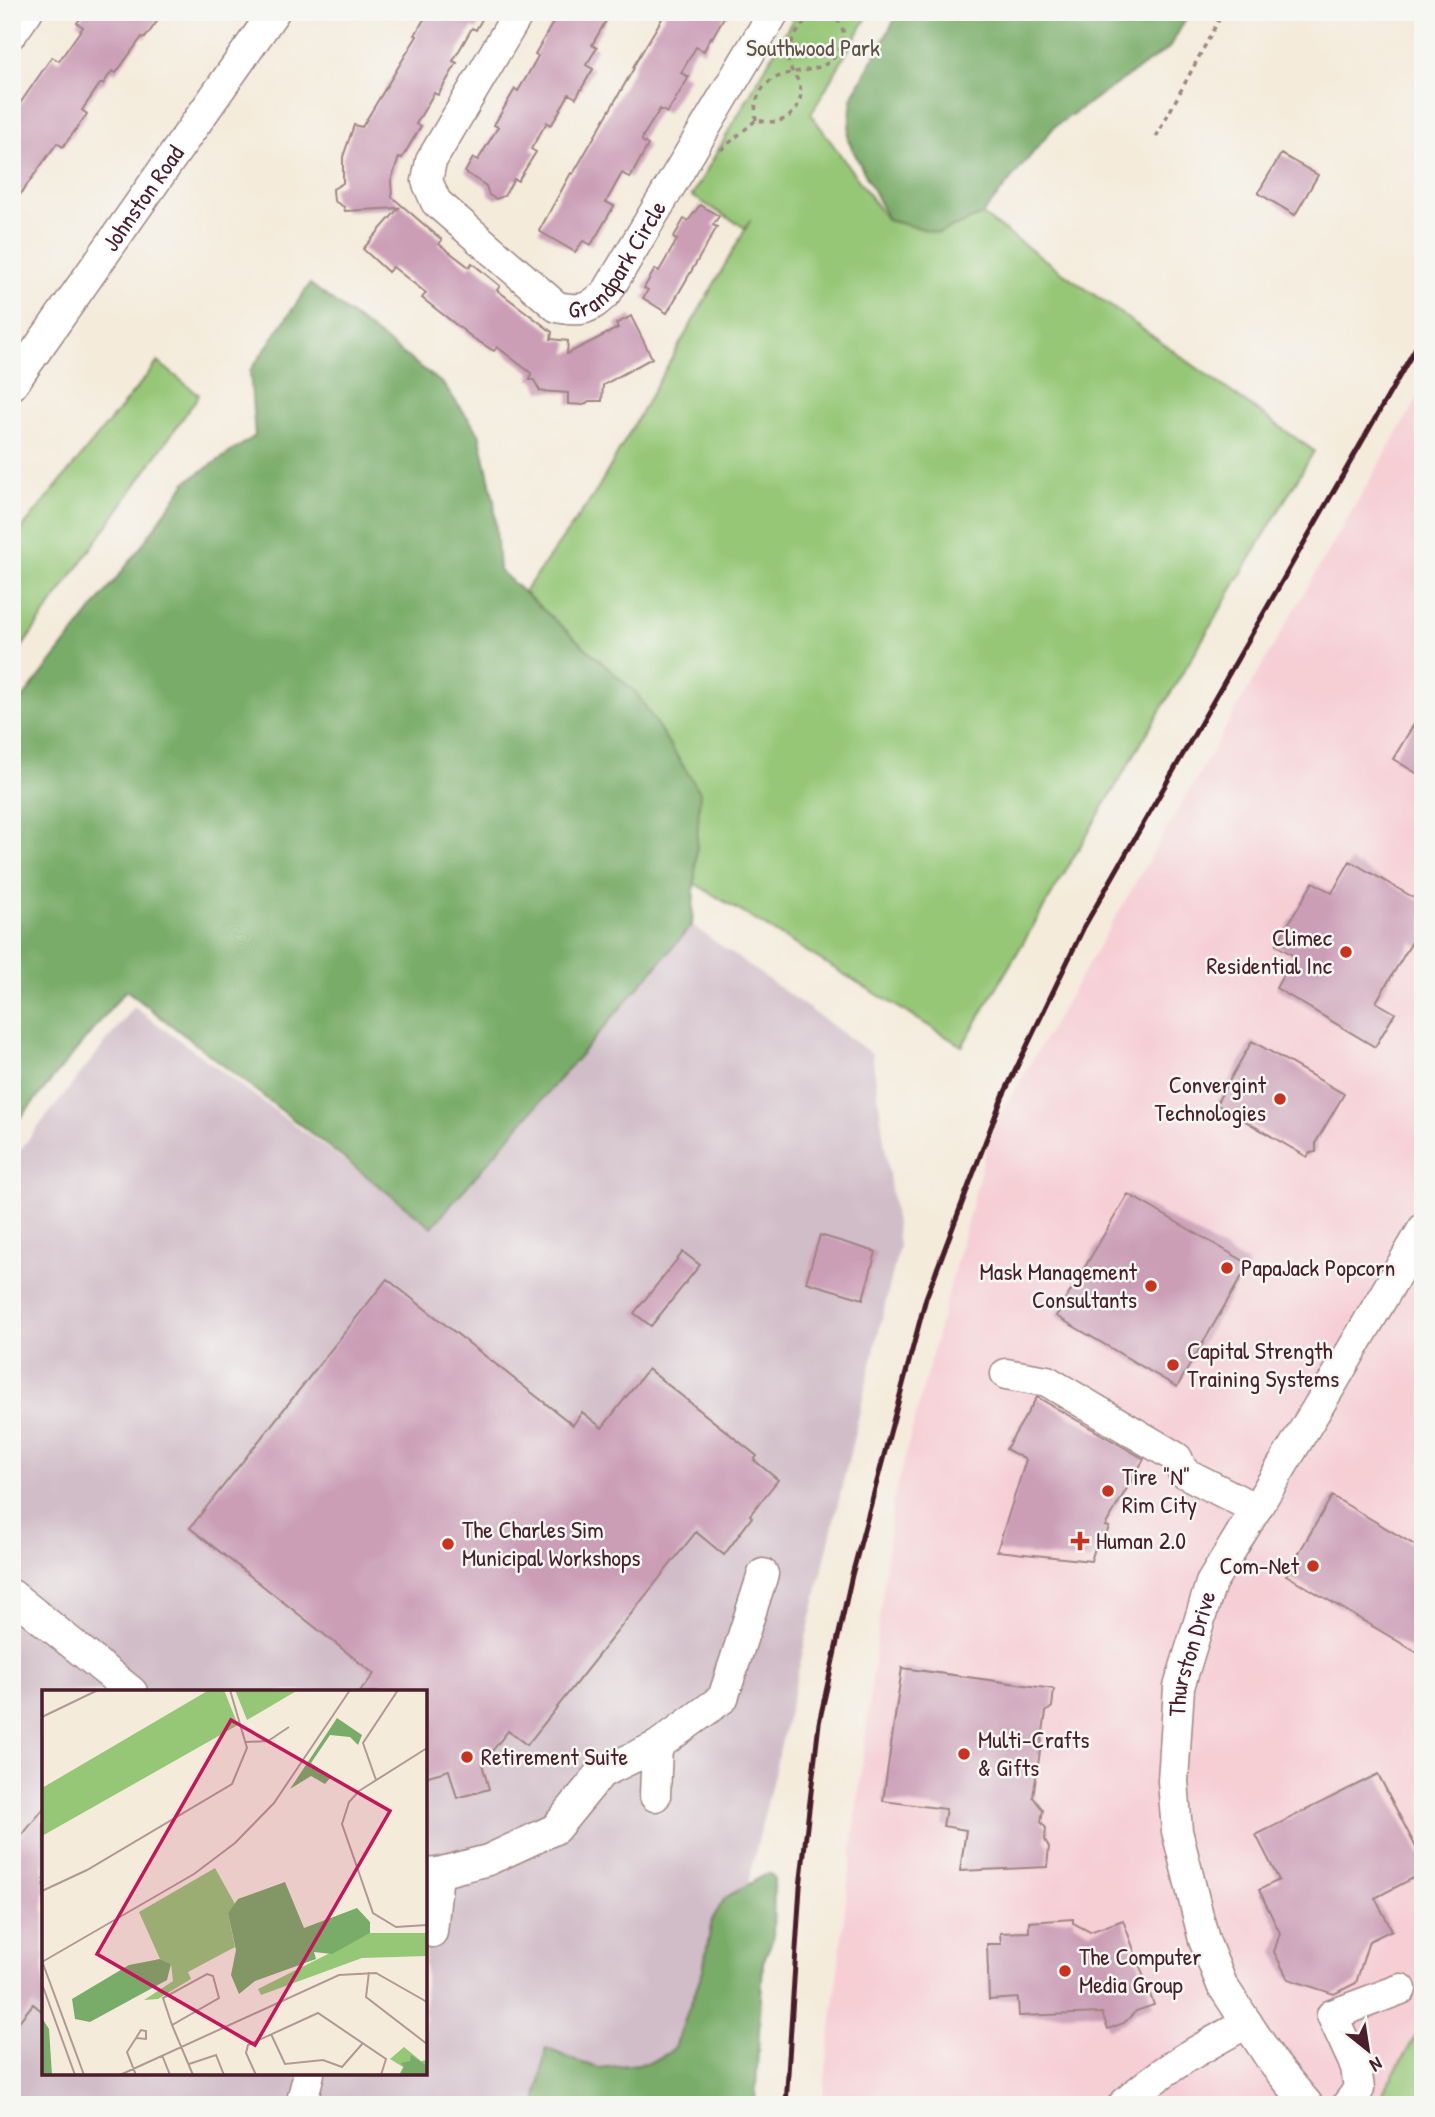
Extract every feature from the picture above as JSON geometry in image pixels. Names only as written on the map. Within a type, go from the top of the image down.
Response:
[{"type":"street","points":[[12,33],[27,12]]},
{"type":"street","name":"Johnston Road","points":[[12,385],[274,12]]},
{"type":"street","name":"Grandpark Circle","points":[[519,12],[431,161],[427,181],[436,202],[557,307],[575,310],[591,307],[607,292],[774,12]]},
{"type":"street","name":"Thurston Drive","points":[[1308,2105],[1274,2064],[1223,1985],[1204,1940],[1177,1831],[1173,1781],[1179,1688],[1211,1583],[1334,1382],[1423,1229]]},
{"type":"street","points":[[1006,1374],[1047,1381],[1177,1458],[1183,1472],[1256,1509]]},
{"type":"street","points":[[432,1932],[431,1874],[488,1860],[555,1829],[601,1773],[657,1746],[723,1698],[762,1574]]},
{"type":"street","points":[[12,1595],[130,1690]]},
{"type":"street","points":[[656,1796],[657,1746]]},
{"type":"street","points":[[1347,2105],[1359,2089],[1356,2067],[1332,2015],[1401,1989]]},
{"type":"street","points":[[1123,2105],[1179,2060],[1247,2023]]},
{"type":"street","points":[[301,2105],[308,2075]]},
{"type":"path","points":[[691,151],[711,154],[720,152],[756,120],[777,122],[790,117],[800,102],[800,85],[788,60],[791,44],[799,29],[815,12]]},
{"type":"path","points":[[756,120],[754,108],[765,85],[792,72],[804,72],[830,61],[840,50],[845,35],[843,28],[835,17],[827,12]]},
{"type":"path","points":[[1156,137],[1223,12]]},
{"type":"shaded area","points":[[1423,389],[1423,2024],[1375,2105],[822,2105],[893,1502],[991,1131]]},
{"type":"shaded area","points":[[692,925],[872,1054],[899,1246],[709,2048],[735,2105],[12,2105],[12,1160],[134,1007],[432,1226]]},
{"type":"green space","name":"Southwood Park","points":[[797,12],[870,12],[811,114],[887,220],[939,233],[982,215],[1314,451],[962,1046],[694,883],[699,792],[524,592],[594,495],[751,219],[745,228],[692,196]]},
{"type":"green space","points":[[899,12],[1190,12],[1169,48],[1054,127],[982,215],[939,233],[888,220],[848,140],[852,97]]},
{"type":"green space","points":[[310,284],[443,384],[479,433],[494,501],[499,570],[637,694],[700,792],[692,925],[432,1227],[126,990],[12,1128],[12,712],[138,551],[187,481],[255,436],[250,371]]},
{"type":"green space","points":[[158,362],[199,395],[12,661],[12,541]]},
{"type":"green space","points":[[768,1873],[774,1877],[773,1938],[763,1962],[755,2105],[536,2105],[546,2048],[599,2068],[649,2063],[675,2047],[703,1970],[712,1920],[725,1898]]},
{"type":"green space","points":[[1423,2024],[1423,2105],[1375,2105]]},
{"type":"building","points":[[85,12],[164,12],[116,73],[112,71],[103,84],[100,84],[82,110],[87,114],[63,147],[57,143],[12,206],[12,115],[52,57],[59,61],[83,27],[77,23]]},
{"type":"building","points":[[428,12],[486,12],[476,30],[472,28],[453,61],[457,63],[438,95],[434,93],[416,124],[421,126],[402,158],[399,157],[391,181],[392,197],[442,240],[439,244],[469,267],[472,263],[500,286],[497,290],[552,332],[551,339],[568,341],[567,354],[618,328],[616,324],[631,316],[652,358],[603,385],[602,401],[589,401],[584,405],[568,404],[568,393],[540,391],[534,380],[530,380],[531,373],[497,347],[494,351],[473,338],[422,298],[426,293],[393,267],[388,272],[363,249],[399,208],[345,211],[344,207],[334,201],[333,189],[343,183],[343,157],[354,125],[362,127],[417,36],[415,35]]},
{"type":"building","points":[[559,12],[611,12],[592,45],[597,48],[586,65],[593,69],[576,98],[569,94],[554,121],[550,125],[547,122],[531,149],[536,152],[518,181],[514,179],[504,196],[496,199],[489,195],[486,186],[465,172],[473,158],[478,160],[498,127],[494,125],[515,89],[518,91],[527,76],[538,56],[535,54]]},
{"type":"building","points":[[666,12],[727,12],[704,51],[696,47],[681,73],[689,77],[667,113],[660,109],[643,136],[642,141],[648,145],[630,178],[622,173],[606,202],[614,206],[591,245],[583,241],[575,252],[539,231]]},
{"type":"building","points":[[1281,154],[1318,175],[1295,215],[1258,193]]},
{"type":"building","points":[[700,205],[719,216],[713,225],[717,227],[667,313],[643,298],[648,290],[644,288],[655,269],[659,271],[677,240],[673,238],[684,219],[688,221]]},
{"type":"building","points":[[1423,709],[1423,777],[1393,759]]},
{"type":"building","name":"Climec Residential Inc","points":[[1350,861],[1423,903],[1423,948],[1412,942],[1376,1002],[1395,1013],[1375,1047],[1276,988],[1294,956],[1276,945],[1313,882],[1332,893]]},
{"type":"building","name":"Convergint Technologies","points":[[1252,1041],[1344,1094],[1316,1142],[1316,1152],[1307,1157],[1216,1104]]},
{"type":"building","points":[[1128,1194],[1249,1264],[1177,1387],[1056,1316]]},
{"type":"building","points":[[820,1235],[876,1252],[863,1299],[806,1282]]},
{"type":"building","points":[[683,1252],[700,1265],[651,1326],[634,1313]]},
{"type":"building","name":"The Charles Sim Municipal Workshops","points":[[387,1279],[573,1425],[582,1412],[602,1428],[648,1369],[757,1456],[754,1460],[778,1480],[750,1515],[752,1517],[724,1555],[696,1532],[527,1745],[508,1731],[482,1764],[489,1789],[457,1798],[449,1770],[427,1776],[427,1690],[362,1690],[374,1674],[190,1528]]},
{"type":"building","points":[[1037,1397],[1144,1459],[1105,1526],[1109,1527],[1102,1546],[1096,1545],[1091,1561],[997,1551],[1026,1460],[1006,1449]]},
{"type":"building","points":[[1332,1496],[1423,1550],[1423,1656],[1286,1575]]},
{"type":"building","name":"Multi-Crafts & Gifts","points":[[902,1668],[1054,1689],[1052,1707],[1046,1712],[1033,1797],[1043,1810],[1041,1822],[1046,1828],[1045,1840],[1049,1847],[1047,1867],[960,1871],[966,1830],[943,1826],[946,1809],[883,1801]]},
{"type":"building","points":[[1378,1774],[1423,1861],[1423,1873],[1375,1898],[1392,1930],[1369,1941],[1356,1983],[1334,1994],[1288,1979],[1274,1952],[1280,1933],[1259,1890],[1279,1880],[1256,1835]]},
{"type":"building","points":[[42,1810],[42,2011],[33,2004],[12,2030],[12,1848]]},
{"type":"building","name":"The Computer Media Group","points":[[1073,1919],[1073,1923],[1090,1932],[1123,1920],[1154,2005],[1136,2011],[1124,2023],[1108,2029],[1102,2013],[1019,2016],[1018,1998],[989,2000],[987,1944],[1001,1944],[1000,1933],[1029,1932],[1029,1922]]},
{"type":"railway","points":[[786,2105],[800,1887],[819,1723],[852,1575],[926,1298],[1002,1098],[1084,927],[1423,335]]},
{"type":"place","name":"Climec Residential Inc","points":[[1346,952]]},
{"type":"place","name":"Convergint Technologies","points":[[1280,1099]]},
{"type":"place","name":"PapaJack Popcorn","points":[[1227,1268]]},
{"type":"place","name":"Mask Management Consultants","points":[[1151,1286]]},
{"type":"place","name":"Capital Strength Training Systems","points":[[1173,1365]]},
{"type":"place","name":"Tire \"N\" Rim City","points":[[1108,1491]]},
{"type":"place","name":"Human 2.0","points":[[1080,1541]]},
{"type":"place","name":"The Charles Sim Municipal Workshops","points":[[448,1544]]},
{"type":"place","name":"Com-Net","points":[[1313,1566]]},
{"type":"place","name":"Multi-Crafts & Gifts","points":[[964,1754]]},
{"type":"place","name":"Retirement Suite","points":[[467,1757]]},
{"type":"place","name":"The Computer Media Group","points":[[1065,1971]]}]
